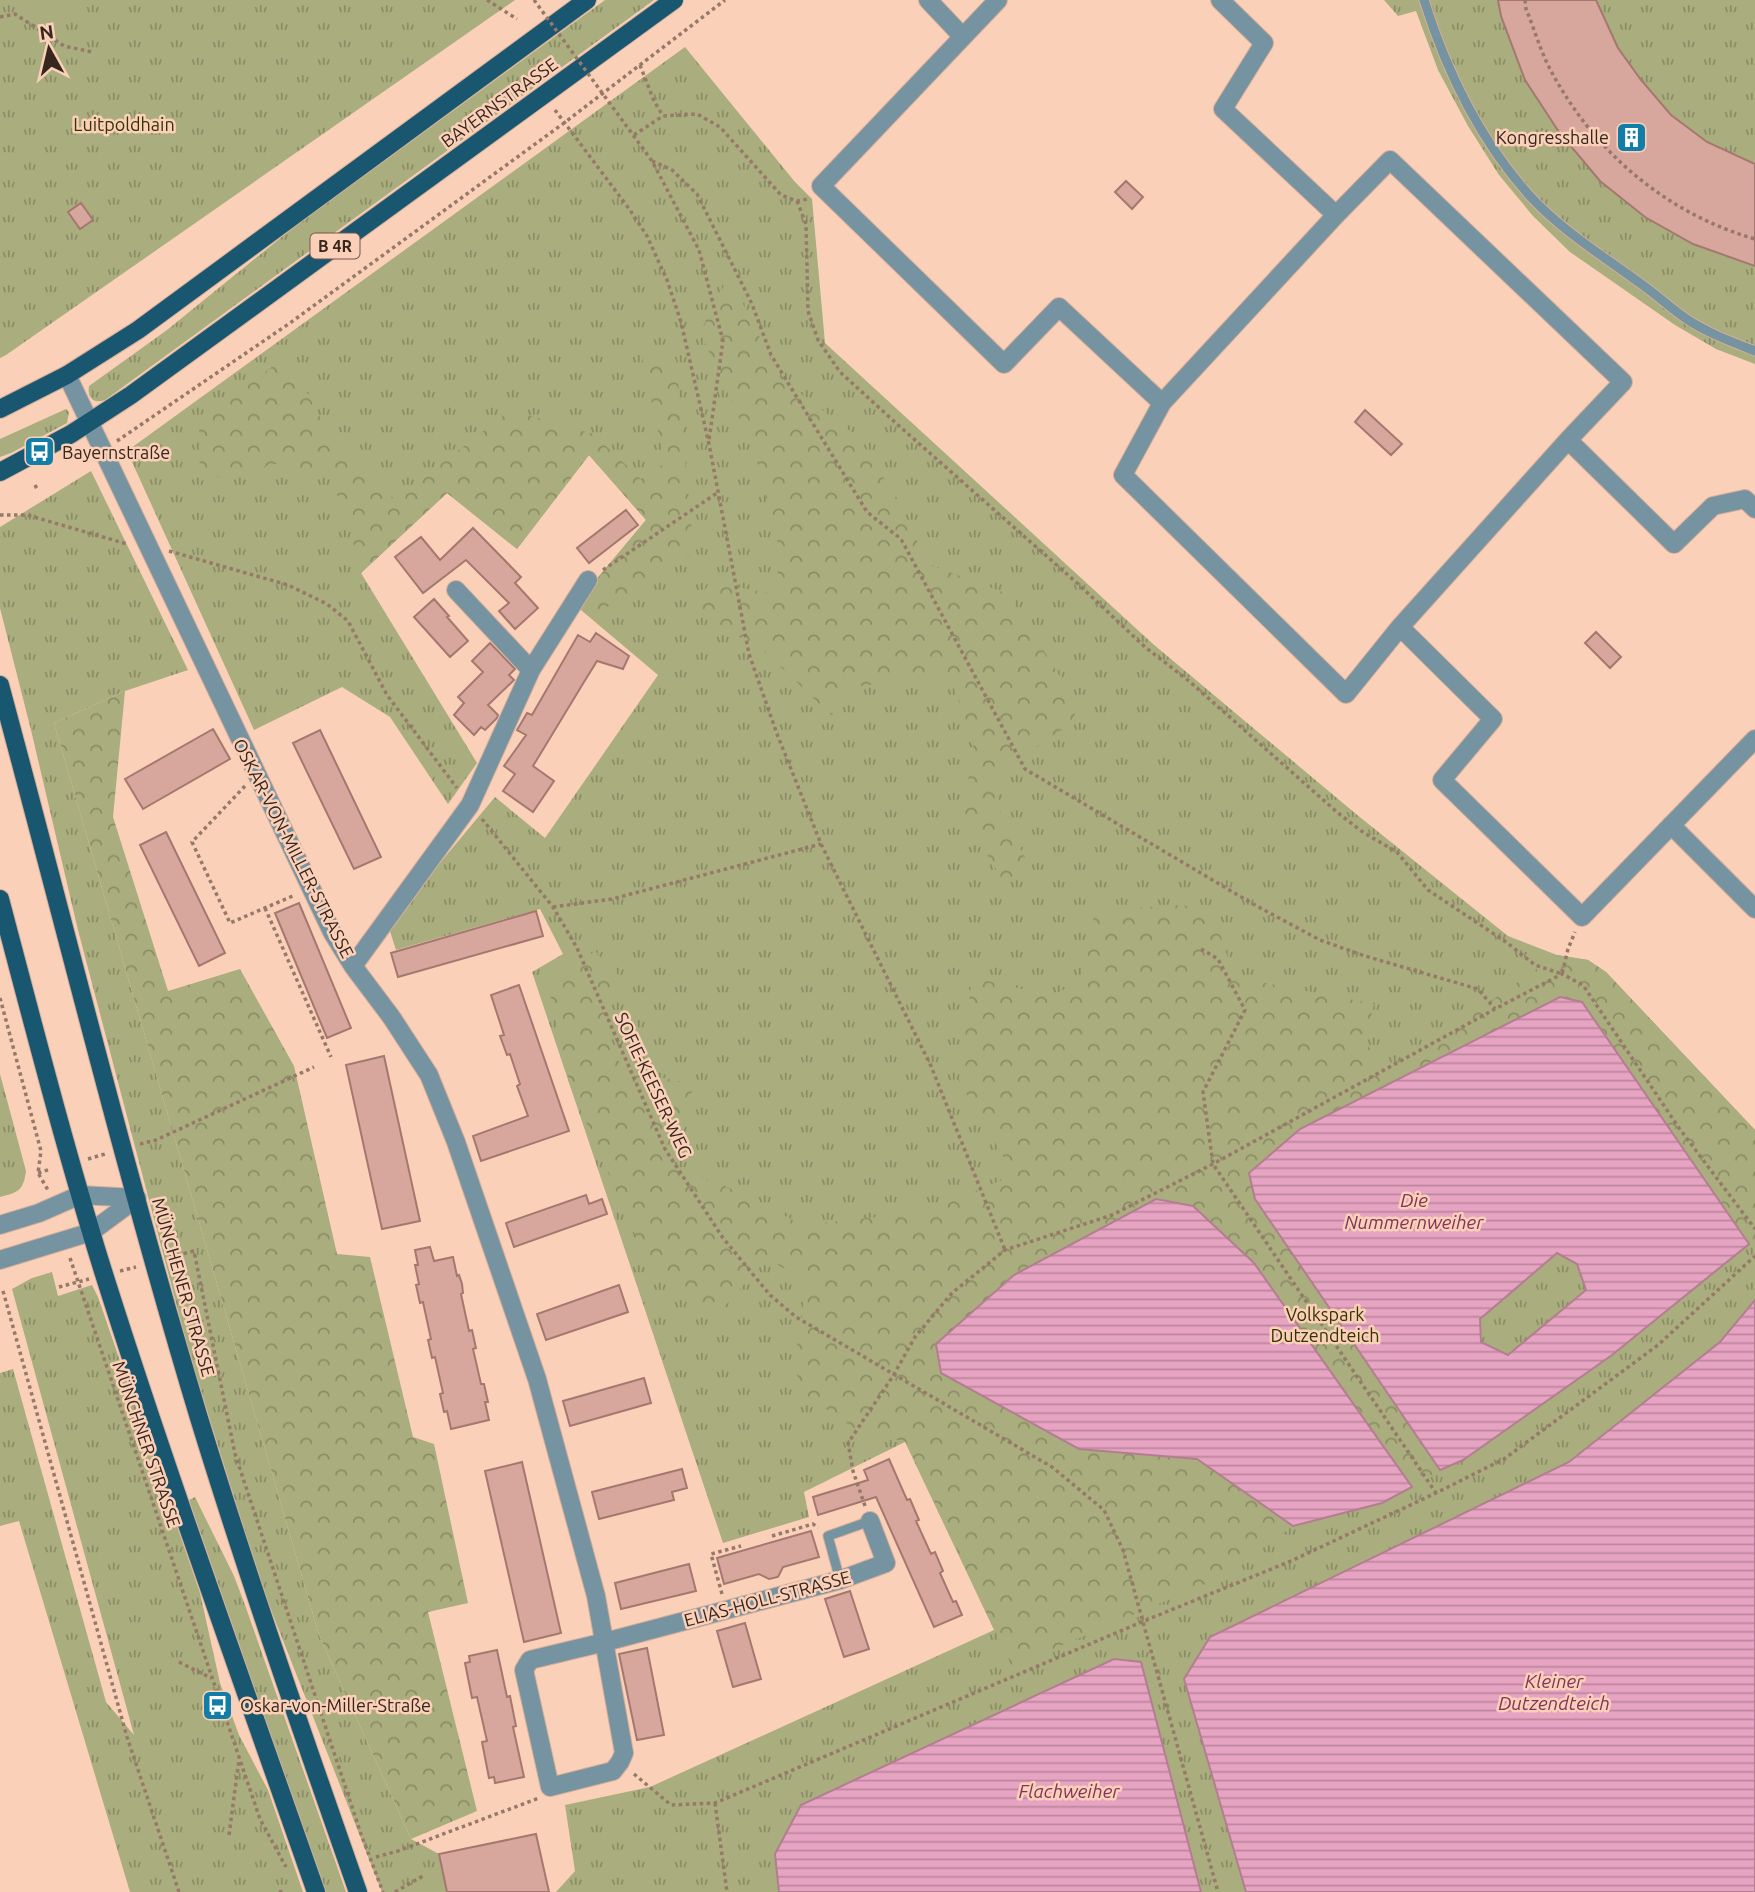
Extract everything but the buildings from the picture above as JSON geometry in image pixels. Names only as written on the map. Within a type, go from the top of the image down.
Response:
[{"type":"main road","name":"BAYERNSTRASSE","points":[[0,409],[67,375],[145,325],[587,0]]},
{"type":"main road","name":"BAYERNSTRASSE","points":[[0,472],[90,422],[173,365],[674,0]]},
{"type":"main road","name":"MÜNCHENER STRASSE","points":[[0,685],[154,1262],[234,1533],[358,1892]]},
{"type":"main road","points":[[0,899],[80,1195],[105,1275],[172,1480],[316,1892]]},
{"type":"street","points":[[928,0],[962,37]]},
{"type":"street","points":[[998,0],[821,186],[1004,364],[1059,307],[1162,403]]},
{"type":"street","points":[[1220,0],[1264,43],[1223,109],[1336,215]]},
{"type":"street","points":[[1390,160],[1623,382],[1400,627],[1346,694],[1123,475],[1162,403],[1390,160]]},
{"type":"street","name":"OSKAR-VON-MILLER-STRASSE","points":[[67,375],[332,932],[429,1075],[456,1142],[537,1379],[596,1596],[624,1753],[620,1762]]},
{"type":"street","points":[[1568,440],[1674,544],[1713,506],[1745,499],[1755,509]]},
{"type":"street","points":[[353,966],[470,805],[531,670],[588,580]]},
{"type":"street","points":[[456,590],[531,670]]},
{"type":"street","points":[[1400,627],[1493,719],[1442,779],[1582,917],[1755,739]]},
{"type":"street","points":[[1671,825],[1755,909]]},
{"type":"street","points":[[0,1225],[39,1213],[80,1195],[137,1198]]},
{"type":"street","points":[[0,1260],[92,1233],[137,1198]]},
{"type":"street","name":"ELIAS-HOLL-STRASSE","points":[[550,1787],[524,1670],[530,1660],[605,1643],[840,1580],[886,1563],[870,1521]]},
{"type":"street","points":[[550,1787],[613,1771],[620,1762]]},
{"type":"lane","points":[[1424,0],[1462,95],[1499,156],[1530,195],[1577,237],[1688,320],[1723,339],[1755,351]]},
{"type":"lane","points":[[840,1580],[828,1536],[870,1521]]},
{"type":"path","points":[[534,0],[652,160],[698,250],[723,341],[709,444]]},
{"type":"path","points":[[103,450],[290,323],[564,123],[725,0]]},
{"type":"path","points":[[1525,0],[1549,68],[1580,117],[1619,163],[1660,195],[1704,220],[1755,239]]},
{"type":"path","points":[[490,1],[517,19]]},
{"type":"path","points":[[0,17],[15,14],[64,46],[92,52]]},
{"type":"path","points":[[639,65],[663,116]]},
{"type":"path","points":[[554,108],[630,210],[647,236],[667,280],[681,322],[709,444],[749,654],[777,734],[821,844],[932,1066],[1005,1250]]},
{"type":"path","points":[[634,135],[663,116],[697,114],[720,127],[781,195],[797,201],[812,199],[821,186]]},
{"type":"path","points":[[652,160],[672,170],[697,194],[752,304],[771,355],[867,512],[901,539],[1025,769],[1253,904],[1320,940],[1478,989],[1495,1009]]},
{"type":"path","points":[[797,201],[806,224],[808,311],[818,340],[840,372],[1077,583],[1144,647],[1189,681],[1338,813],[1364,833],[1398,852],[1427,890],[1506,942],[1535,965],[1583,985],[1679,1128],[1755,1229]]},
{"type":"path","points":[[35,485],[38,491]]},
{"type":"path","points":[[588,580],[717,493]]},
{"type":"path","points":[[0,515],[27,516],[131,545]]},
{"type":"path","name":"SOFIE-KEESER-WEG","points":[[162,550],[288,585],[327,604],[348,621],[387,695],[552,907],[577,948],[665,1149],[723,1238],[770,1295],[796,1317],[1052,1468],[1104,1510],[1124,1550],[1218,1892]]},
{"type":"path","points":[[256,775],[192,842],[230,923],[311,888]]},
{"type":"path","points":[[552,907],[612,899],[821,844]]},
{"type":"path","points":[[265,908],[331,1056]]},
{"type":"path","points":[[870,1521],[853,1471],[848,1443],[893,1376],[915,1337],[952,1293],[1005,1250],[1112,1215],[1213,1164],[1562,974],[1568,949],[1582,917]]},
{"type":"path","points":[[1201,949],[1218,959],[1245,1010],[1203,1092],[1213,1164],[1436,1493]]},
{"type":"path","points":[[0,998],[41,1151],[38,1173],[47,1186],[53,1207]]},
{"type":"path","points":[[134,1146],[156,1140],[314,1067]]},
{"type":"path","points":[[83,1160],[111,1153]]},
{"type":"path","points":[[38,1173],[51,1169]]},
{"type":"path","name":"MÜNCHNER STRASSE","points":[[65,1241],[260,1819],[288,1870]]},
{"type":"path","points":[[59,1287],[194,1251],[235,1454],[361,1834],[383,1892]]},
{"type":"path","points":[[620,1762],[670,1805],[715,1803],[1291,1561],[1504,1459],[1647,1353],[1755,1256]]},
{"type":"path","points":[[3,1291],[127,1737],[178,1892]]},
{"type":"path","points":[[772,1536],[813,1524],[828,1536]]},
{"type":"path","points":[[726,1610],[711,1554],[741,1546]]},
{"type":"path","points":[[179,1662],[211,1678]]},
{"type":"path","points":[[229,1835],[239,1757]]},
{"type":"path","points":[[376,1857],[538,1798],[550,1787]]},
{"type":"path","points":[[715,1803],[727,1892]]},
{"type":"path","points":[[395,1892],[423,1876]]},
{"type":"green space","name":"Luitpoldhain","points":[[0,0],[515,0],[0,358]]},
{"type":"green space","points":[[15,0],[76,0],[40,24],[20,10]]},
{"type":"green space","points":[[605,0],[654,0],[105,400],[98,401],[90,397],[89,386],[167,330],[299,223]]},
{"type":"green space","points":[[1384,0],[1755,0],[1755,364],[1716,349],[1675,325],[1570,252],[1533,216],[1499,175],[1468,126],[1438,70],[1416,11],[1398,16]]},
{"type":"green space","name":"Volkspark Dutzendteich","points":[[685,47],[795,182],[812,199],[825,343],[1153,644],[1356,814],[1508,936],[1557,955],[1588,960],[1606,972],[1755,1130],[1755,1892],[556,1892],[575,1871],[565,1805],[650,1787],[994,1630],[905,1442],[804,1492],[809,1517],[723,1543],[532,972],[563,954],[540,909],[396,950],[388,925],[495,797],[545,838],[658,675],[575,605],[646,520],[589,455],[517,549],[447,493],[361,573],[477,763],[448,804],[390,717],[342,687],[254,730],[127,451]]},
{"type":"green space","points":[[729,276],[780,378],[858,437],[899,502],[928,564],[1008,594],[1071,694],[1076,720],[996,775],[1001,817],[1030,865],[1004,882],[963,816],[974,741],[949,676],[842,688],[832,716],[762,649],[688,610],[711,582],[778,595],[777,539],[754,451],[700,332]]},
{"type":"green space","points":[[287,355],[336,447],[394,500],[511,410],[593,434],[641,479],[665,463],[642,357],[676,359],[694,553],[591,617],[575,605],[646,520],[589,455],[517,549],[447,493],[361,573],[351,534],[331,478],[280,463],[200,481],[199,424]]},
{"type":"green space","points":[[66,409],[69,412],[67,423],[0,457],[0,439]]},
{"type":"green space","points":[[91,471],[188,670],[125,691],[54,723],[319,1635],[411,1839],[439,1854],[447,1892],[382,1892],[262,1587],[190,1356],[78,930],[0,608],[0,527]]},
{"type":"green space","points":[[125,691],[113,817],[168,991],[240,969],[294,1066],[337,1254],[370,1257],[413,1437],[434,1444],[468,1603],[428,1612],[477,1811],[411,1839],[319,1635],[54,723]]},
{"type":"green space","points":[[1184,905],[1216,921],[1234,977],[1374,1004],[1365,1042],[1388,1072],[1557,955],[1588,960],[1606,972],[1755,1130],[1755,1239],[1749,1244],[1582,1003],[1249,1173],[1255,1199],[1440,1470],[1412,1487],[1254,1263],[1193,1206],[1079,1449],[1197,1459],[1293,1526],[1226,1575],[1012,1667],[906,1442],[858,1431],[799,1390],[795,1357],[807,1281],[767,1259],[716,1316],[640,1246],[569,1083],[548,985],[595,951],[622,979],[602,1033],[624,1070],[689,1083],[695,1103],[667,1167],[723,1185],[803,1225],[896,1215],[949,1202],[1014,1175],[959,1081],[972,977],[1052,996],[1081,980],[1095,910]]},
{"type":"green space","points":[[0,1074],[26,1171],[19,1190],[0,1197]]},
{"type":"green space","points":[[52,1272],[58,1296],[92,1285],[98,1297],[200,1593],[220,1683],[239,1735],[268,1790],[303,1892],[130,1892],[19,1521],[0,1526],[0,1373],[13,1369],[106,1702],[134,1735],[12,1289],[32,1278]]},
{"type":"green space","points":[[195,1497],[234,1576],[346,1892],[325,1892],[189,1500]]},
{"type":"water","name":"Die Nummernweiher","points":[[1560,997],[1582,1002],[1749,1244],[1612,1355],[1463,1460],[1440,1470],[1255,1199],[1249,1173],[1300,1129]],"holes":[[[1557,1253],[1577,1264],[1586,1290],[1508,1355],[1481,1342],[1480,1319]]]},
{"type":"water","points":[[1156,1199],[1193,1206],[1254,1263],[1412,1487],[1382,1503],[1293,1526],[1197,1459],[1079,1449],[941,1373],[936,1344],[1014,1275]]},
{"type":"water","name":"Kleiner Dutzendteich","points":[[1755,1300],[1755,1892],[1246,1892],[1184,1679],[1210,1637],[1569,1462],[1720,1342]]},
{"type":"water","name":"Flachweiher","points":[[1114,1659],[1141,1662],[1201,1892],[779,1892],[775,1854],[801,1805]]},
{"type":"place","name":"Kongresshalle","points":[[1632,137]]},
{"type":"place","name":"Bayernstraße","points":[[39,452]]},
{"type":"place","name":"Oskar-von-Miller-Straße","points":[[217,1705]]}]
